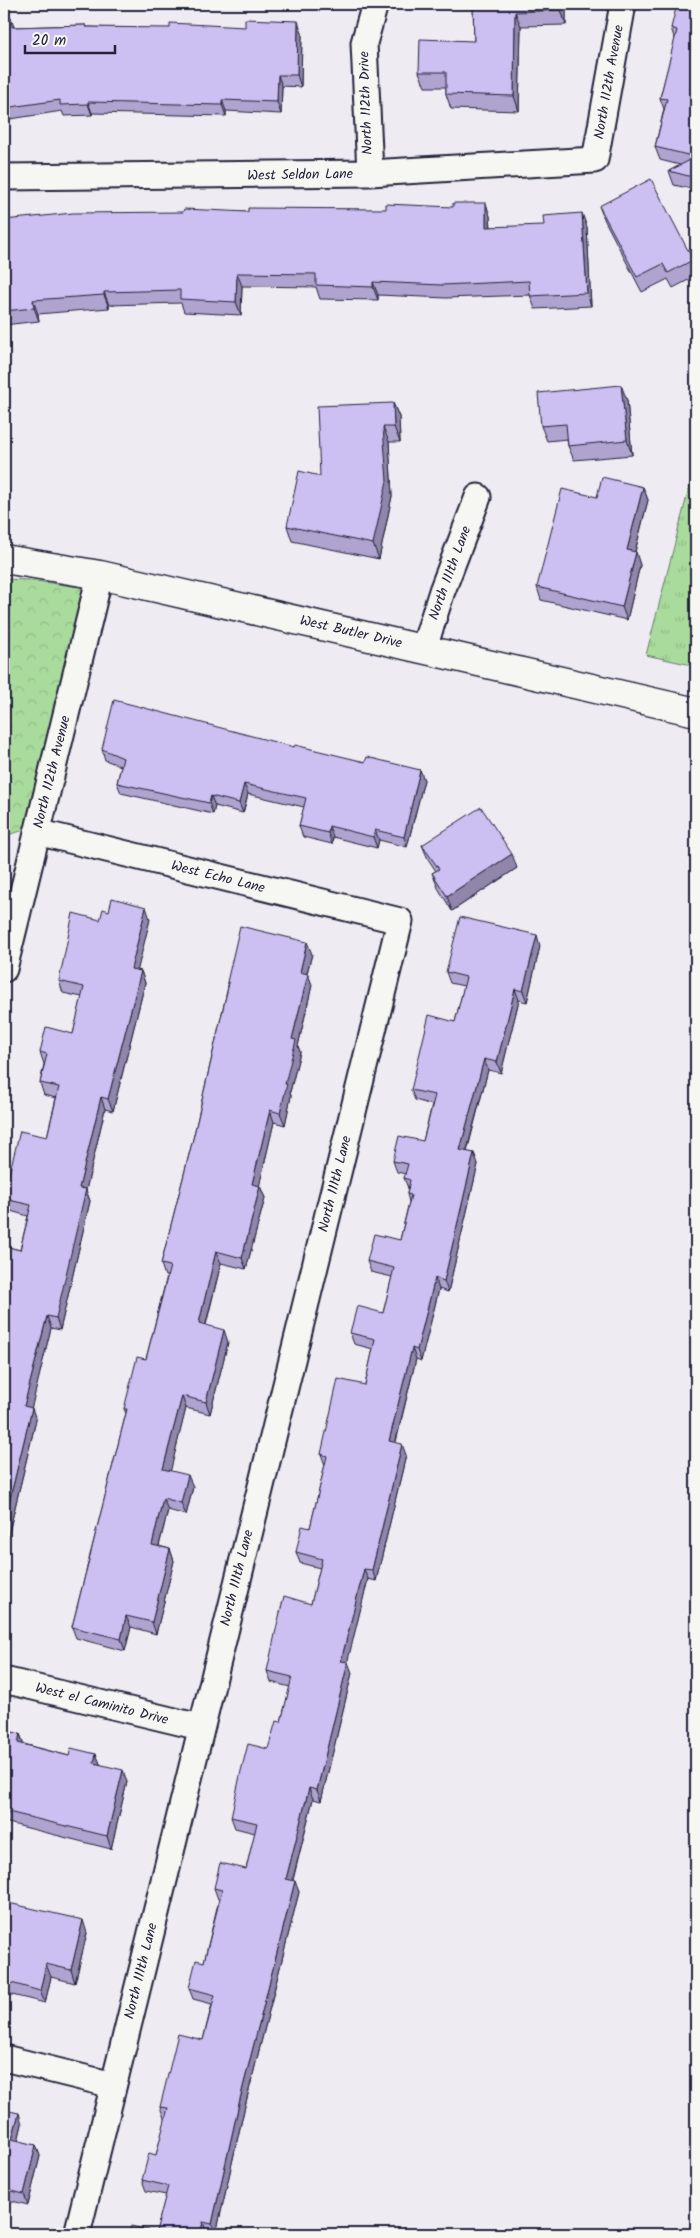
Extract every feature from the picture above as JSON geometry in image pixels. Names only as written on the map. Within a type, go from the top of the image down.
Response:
[{"type":"street","name":"North 112th Drive","points":[[370,174],[364,43],[375,4]]},
{"type":"street","name":"North 112th Avenue","points":[[595,160],[623,4]]},
{"type":"street","name":"West Seldon Lane","points":[[4,177],[370,174],[595,160]]},
{"type":"street","name":"North 111th Lane","points":[[424,648],[442,591],[478,498]]},
{"type":"street","name":"West Butler Drive","points":[[4,559],[100,575],[696,712]]},
{"type":"street","name":"North 112th Avenue","points":[[4,970],[100,575]]},
{"type":"street","name":"West Echo Lane","points":[[37,832],[400,921]]},
{"type":"street","name":"North 111th Lane","points":[[77,2234],[400,921]]},
{"type":"street","name":"West el Caminito Drive","points":[[4,1680],[200,1728]]},
{"type":"street","points":[[4,2058],[113,2085]]},
{"type":"green space","points":[[696,461],[696,666],[646,655]]},
{"type":"green space","points":[[4,579],[29,580],[86,588],[28,829],[4,836]]},
{"type":"building","points":[[473,4],[561,4],[561,10],[515,12],[514,96],[446,94],[446,72],[419,72],[420,39],[474,41]]},
{"type":"building","points":[[677,4],[696,4],[696,157],[655,147],[667,99],[660,98],[677,30],[671,28]]},
{"type":"building","points":[[11,18],[12,27],[86,25],[86,27],[170,28],[170,23],[245,27],[245,19],[298,21],[297,75],[278,75],[277,102],[222,100],[222,105],[88,102],[88,104],[60,105],[60,100],[4,108],[4,19]]},
{"type":"building","points":[[696,157],[696,178],[669,171]]},
{"type":"building","points":[[651,179],[693,260],[668,273],[663,264],[637,277],[599,206]]},
{"type":"building","points":[[453,203],[486,203],[486,227],[544,225],[543,216],[582,213],[587,293],[530,296],[529,281],[442,285],[373,282],[373,287],[316,285],[316,274],[237,273],[236,302],[180,299],[180,290],[104,292],[104,295],[33,300],[34,308],[4,311],[4,220],[73,213],[183,212],[184,209],[248,212],[248,208],[386,209],[386,204],[453,207]]},
{"type":"building","points":[[621,385],[627,440],[568,446],[566,424],[541,426],[538,393]]},
{"type":"building","points":[[393,403],[394,427],[383,427],[387,481],[373,544],[287,526],[299,471],[320,476],[317,406]]},
{"type":"building","points":[[602,477],[643,487],[627,550],[636,552],[622,607],[537,587],[562,489],[597,497]]},
{"type":"building","points":[[114,700],[294,747],[295,745],[365,762],[367,757],[420,770],[404,837],[375,830],[373,837],[329,826],[328,833],[299,826],[306,798],[244,784],[239,803],[211,796],[209,803],[117,783],[123,758],[102,749]]},
{"type":"building","points":[[481,807],[512,854],[447,896],[432,873],[439,869],[422,845]]},
{"type":"building","points":[[112,898],[146,907],[131,969],[141,971],[108,1099],[101,1097],[79,1188],[86,1189],[56,1318],[47,1316],[24,1406],[32,1408],[4,1523],[4,1246],[20,1250],[31,1205],[4,1199],[4,1194],[20,1131],[47,1137],[59,1087],[40,1083],[47,1054],[40,1052],[46,1027],[73,1034],[84,987],[59,981],[73,913],[100,920],[103,909],[109,911]]},
{"type":"building","points":[[460,917],[537,935],[523,991],[515,989],[497,1062],[484,1059],[460,1150],[474,1153],[444,1281],[435,1278],[417,1350],[412,1348],[389,1441],[402,1444],[372,1570],[364,1569],[341,1661],[348,1662],[317,1790],[309,1788],[286,1879],[295,1881],[240,2099],[212,2224],[203,2222],[200,2234],[128,2234],[131,2226],[156,2232],[168,2186],[142,2180],[149,2153],[156,2155],[168,2108],[160,2107],[178,2034],[203,2040],[215,1995],[189,1988],[196,1960],[204,1962],[222,1890],[214,1888],[220,1863],[246,1869],[257,1823],[231,1817],[241,1771],[248,1744],[268,1749],[276,1721],[281,1722],[292,1677],[267,1671],[277,1625],[284,1596],[311,1604],[322,1559],[296,1552],[302,1526],[310,1528],[327,1456],[321,1454],[338,1379],[365,1385],[375,1339],[350,1333],[357,1306],[383,1313],[394,1268],[367,1261],[374,1234],[400,1240],[411,1195],[407,1194],[410,1180],[404,1178],[408,1164],[393,1161],[399,1136],[423,1141],[435,1095],[411,1090],[429,1015],[455,1022],[466,977],[446,972]]},
{"type":"building","points":[[240,926],[307,942],[300,972],[308,974],[292,1039],[296,1040],[280,1113],[270,1110],[252,1184],[260,1186],[242,1258],[216,1251],[199,1323],[224,1330],[206,1402],[182,1396],[163,1469],[188,1475],[181,1503],[163,1498],[152,1545],[170,1549],[152,1622],[126,1616],[121,1639],[72,1627],[127,1409],[124,1409],[137,1357],[146,1359],[170,1266],[161,1264],[193,1139],[229,983],[227,982]]},
{"type":"building","points":[[4,1730],[20,1734],[18,1743],[69,1756],[71,1748],[96,1754],[94,1763],[123,1770],[107,1836],[4,1811]]},
{"type":"building","points":[[4,1902],[83,1920],[71,1970],[46,1964],[40,1991],[4,1981]]},
{"type":"building","points":[[4,2110],[19,2113],[12,2139],[36,2145],[24,2194],[4,2189]]}]
